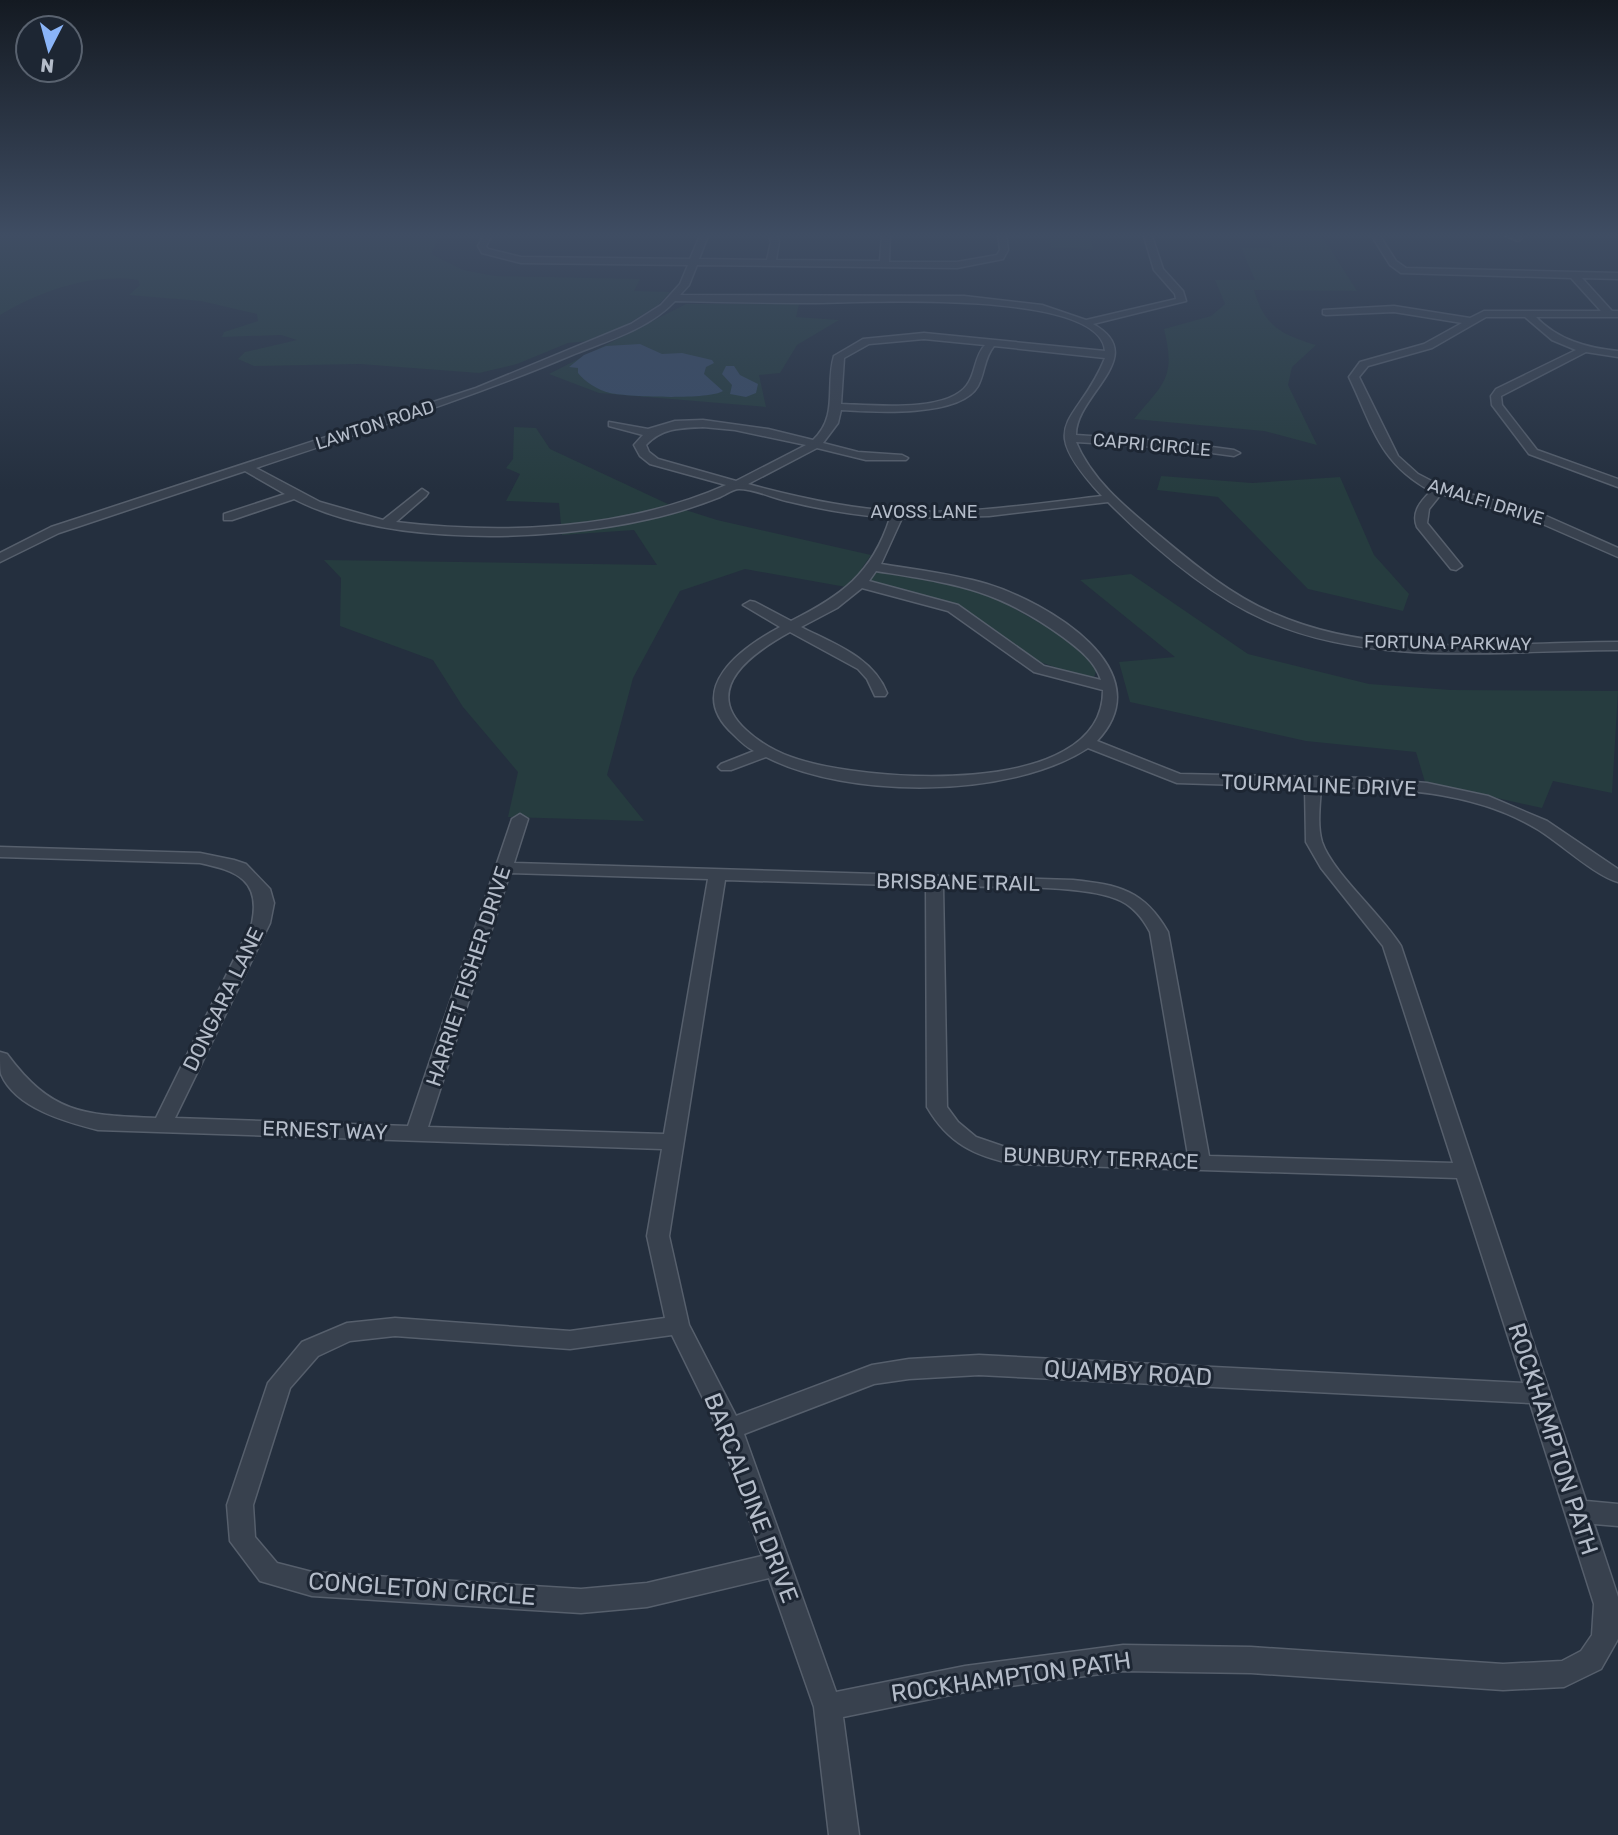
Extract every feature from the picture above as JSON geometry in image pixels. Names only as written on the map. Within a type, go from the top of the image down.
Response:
[{"type":"street","name":"LAWTON ROAD","points":[[0,558],[55,530],[525,373],[649,319]]},
{"type":"street","points":[[1070,438],[1072,415],[1102,377],[1110,355],[1107,338],[1075,319]]},
{"type":"street","points":[[1086,323],[1105,319]]},
{"type":"street","points":[[1454,319],[1469,321]]},
{"type":"street","name":"AMALFI DRIVE","points":[[1474,319],[1429,346],[1364,364],[1354,377],[1355,385],[1393,458],[1414,477],[1439,490],[1534,515],[1618,553]]},
{"type":"street","points":[[1532,319],[1546,334],[1585,349],[1618,354]]},
{"type":"street","points":[[246,467],[295,495],[338,513],[386,524],[524,531],[611,525],[678,510],[739,484],[817,443],[834,421],[835,366],[839,356],[858,345],[904,336],[1110,355]]},
{"type":"street","points":[[836,407],[912,407],[953,399],[972,387],[984,352],[991,344]]},
{"type":"street","points":[[1585,349],[1500,391],[1496,396],[1497,405],[1533,452],[1618,483]]},
{"type":"street","points":[[613,424],[649,433],[679,424],[713,424],[817,443],[867,456],[902,458]]},
{"type":"street","name":"AVOSS LANE","points":[[649,433],[640,445],[642,452],[652,460],[820,505],[897,515],[953,515],[1112,498]]},
{"type":"street","name":"CAPRI CIRCLE","points":[[1070,438],[1175,445],[1234,453]]},
{"type":"street","name":"FORTUNA PARKWAY","points":[[1070,438],[1083,463],[1112,498],[1156,539],[1205,577],[1270,618],[1338,638],[1395,645],[1618,646]]},
{"type":"street","points":[[1439,490],[1426,501],[1419,516],[1420,524],[1456,566]]},
{"type":"street","points":[[386,524],[422,493]]},
{"type":"street","points":[[228,517],[295,495]]},
{"type":"street","points":[[873,567],[978,585],[1022,603],[1095,657],[1104,667],[1110,687],[1108,714],[1087,742],[1042,766],[1001,776],[961,780],[849,777],[800,768],[763,753],[739,735],[725,717],[720,702],[723,684],[743,656],[837,601],[860,583],[890,541],[897,515]]},
{"type":"street","points":[[860,583],[953,608],[1013,653],[1039,668],[1110,687]]},
{"type":"street","points":[[750,605],[863,666],[874,678],[880,693]]},
{"type":"street","name":"TOURMALINE DRIVE","points":[[1087,742],[1177,778],[1204,782],[1313,782],[1427,788],[1488,801],[1541,824],[1618,877]]},
{"type":"street","points":[[726,767],[763,753]]},
{"type":"street","name":"ROCKHAMPTON PATH","points":[[828,1707],[965,1679],[1123,1658],[1251,1660],[1503,1677],[1564,1674],[1591,1660],[1605,1638],[1607,1604],[1392,946],[1381,925],[1323,858],[1314,841],[1313,782]]},
{"type":"street","name":"HARRIET FISHER DRIVE","points":[[416,1133],[520,819]]},
{"type":"street","name":"DONGARA LANE","points":[[0,852],[200,858],[240,868],[261,889],[265,903],[261,923],[162,1125]]},
{"type":"street","name":"BRISBANE TRAIL","points":[[504,868],[1107,889],[1145,906],[1160,932],[1199,1162]]},
{"type":"street","name":"BARCALDINE DRIVE","points":[[717,875],[658,1236],[678,1325],[730,1430],[828,1707],[844,1835]]},
{"type":"street","name":"BUNBURY TERRACE","points":[[934,882],[937,1107],[947,1126],[971,1144],[991,1153],[1014,1157],[1467,1171]]},
{"type":"street","name":"ERNEST WAY","points":[[0,1059],[21,1090],[71,1117],[98,1123],[673,1142]]},
{"type":"street","name":"CONGLETON CIRCLE","points":[[678,1325],[570,1340],[395,1327],[347,1332],[310,1349],[281,1383],[240,1505],[243,1541],[269,1573],[312,1584],[581,1601],[648,1595],[777,1564]]},
{"type":"street","name":"QUAMBY ROAD","points":[[730,1430],[872,1375],[909,1369],[979,1365],[1537,1394]]},
{"type":"street","points":[[1577,1512],[1618,1515]]},
{"type":"green space","points":[[258,319],[636,319],[591,341],[568,343],[517,364],[479,373],[360,364],[254,366],[238,359],[245,352],[297,340],[281,335],[222,337],[224,332],[258,321]]},
{"type":"green space","points":[[657,319],[839,320],[797,345],[780,373],[759,375],[766,407],[599,393],[549,374]]},
{"type":"green space","points":[[1201,319],[1267,319],[1284,333],[1316,345],[1292,367],[1288,385],[1317,445],[1264,431],[1134,419],[1160,388],[1168,370],[1164,329]]},
{"type":"green space","points":[[514,427],[536,428],[550,449],[670,505],[717,520],[871,555],[862,568],[980,589],[1073,642],[1097,669],[1093,680],[1034,660],[964,609],[879,583],[852,579],[846,587],[745,569],[680,591],[633,678],[607,775],[644,821],[508,817],[518,772],[463,707],[433,660],[340,626],[341,578],[324,560],[657,565],[634,530],[562,535],[559,503],[506,501],[520,474],[506,468],[513,459]]},
{"type":"green space","points":[[1161,476],[1252,483],[1340,477],[1374,555],[1409,594],[1403,611],[1308,589],[1218,497],[1157,490]]},
{"type":"green space","points":[[1131,574],[1248,654],[1369,684],[1451,690],[1618,691],[1612,793],[1553,781],[1542,808],[1425,782],[1416,752],[1306,741],[1130,702],[1119,662],[1175,657],[1080,580]]},
{"type":"water","points":[[640,344],[662,354],[682,353],[712,360],[714,363],[706,367],[704,374],[723,391],[686,397],[610,393],[588,382],[578,373],[578,368],[569,367],[584,355],[606,346]]},
{"type":"water","points":[[726,366],[734,366],[740,375],[758,384],[756,393],[746,397],[730,394],[732,385],[722,374]]}]
